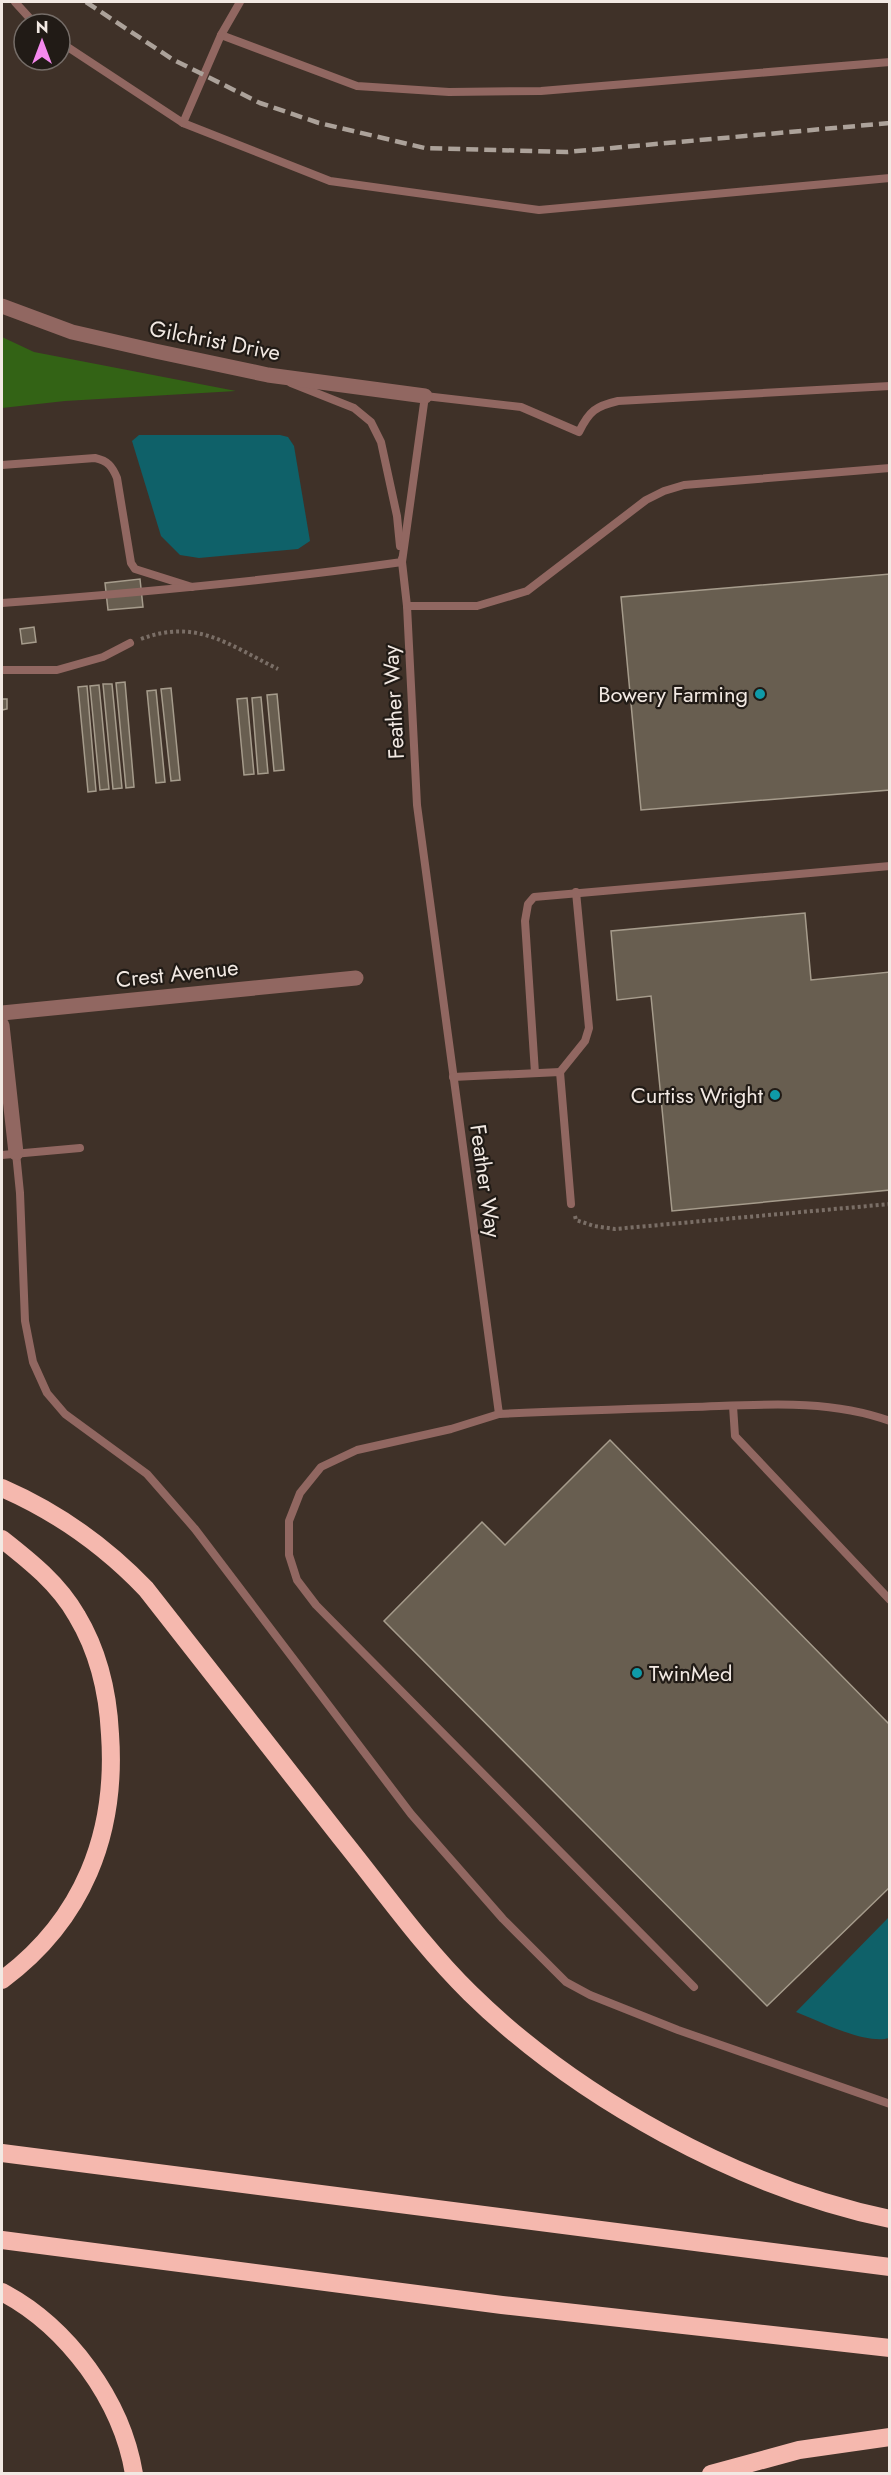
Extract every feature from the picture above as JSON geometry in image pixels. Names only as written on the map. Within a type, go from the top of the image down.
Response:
[{"type":"highway","points":[[2,1488],[60,1517],[120,1561],[146,1589],[418,1935],[469,1992],[497,2017],[597,2094],[682,2143],[778,2187],[890,2219]]},
{"type":"highway","points":[[2,1539],[33,1563],[58,1589],[77,1616],[92,1648],[103,1682],[111,1748],[111,1784],[107,1818],[94,1860],[84,1882],[52,1934],[33,1956],[2,1980]]},
{"type":"highway","points":[[2,2153],[890,2267]]},
{"type":"highway","points":[[2,2240],[502,2305],[890,2348]]},
{"type":"highway","points":[[2,2292],[30,2310],[73,2350],[105,2396],[116,2417],[134,2474]]},
{"type":"highway","points":[[711,2474],[799,2450],[890,2437]]},
{"type":"street","name":"Gilchrist Drive","points":[[2,306],[72,332],[268,375],[425,396]]},
{"type":"street","name":"Crest Avenue","points":[[2,1013],[356,978]]},
{"type":"street","points":[[2,1025],[9,1154]]},
{"type":"lane","points":[[183,123],[221,35],[240,2]]},
{"type":"lane","points":[[221,35],[357,86],[449,92],[541,91],[890,62]]},
{"type":"lane","points":[[72,50],[183,123],[330,181],[539,210],[890,178]]},
{"type":"lane","name":"Feather Way","points":[[268,375],[354,408],[371,422],[381,442],[397,516],[407,606],[417,805],[499,1414]]},
{"type":"lane","points":[[425,396],[521,407],[579,432],[586,416],[599,405],[618,401],[890,386]]},
{"type":"lane","name":"Feather Way","points":[[402,562],[425,396]]},
{"type":"lane","points":[[2,465],[95,458],[104,460],[112,467],[117,478],[131,563],[135,568],[198,588]]},
{"type":"lane","points":[[407,606],[477,606],[527,591],[646,500],[684,485],[890,468]]},
{"type":"lane","points":[[2,603],[198,588],[402,562]]},
{"type":"lane","points":[[2,670],[57,670],[103,657],[130,643]]},
{"type":"lane","points":[[535,1073],[525,911],[534,897],[890,866]]},
{"type":"lane","points":[[571,1204],[560,1072],[585,1041],[589,1028],[576,892]]},
{"type":"lane","points":[[453,1077],[560,1072]]},
{"type":"lane","points":[[80,1148],[9,1154],[20,1193],[25,1321],[33,1362],[47,1393],[65,1414],[147,1474],[195,1529],[411,1814],[503,1919],[566,1982],[590,1995],[678,2030],[890,2104]]},
{"type":"lane","points":[[694,1987],[316,1605],[297,1580],[289,1555],[289,1521],[300,1493],[321,1467],[357,1450],[451,1430],[499,1414],[827,1405],[857,1410],[890,1421]]},
{"type":"lane","points":[[733,1406],[735,1436],[890,1600]]},
{"type":"path","points":[[130,643],[157,633],[186,630],[209,635],[278,669]]},
{"type":"path","points":[[571,1204],[576,1220],[615,1229],[890,1204]]},
{"type":"green space","points":[[2,337],[34,352],[236,391],[65,401],[2,408]]},
{"type":"water","points":[[139,435],[280,435],[288,437],[294,446],[310,541],[298,549],[199,558],[180,555],[161,536],[132,441]]},
{"type":"water","points":[[889,1917],[889,2038],[868,2038],[856,2035],[796,2012]]},
{"type":"building","name":"Bowery Farming","points":[[890,574],[890,790],[641,810],[621,597]]},
{"type":"building","points":[[140,579],[143,607],[108,610],[105,583]]},
{"type":"building","points":[[34,627],[36,642],[22,644],[20,629]]},
{"type":"building","points":[[125,682],[134,787],[126,788],[116,683]]},
{"type":"building","points":[[103,684],[112,684],[122,788],[113,789]]},
{"type":"building","points":[[99,685],[109,789],[100,790],[90,686]]},
{"type":"building","points":[[87,686],[96,791],[88,792],[78,687]]},
{"type":"building","points":[[171,688],[180,780],[171,781],[161,689]]},
{"type":"building","points":[[156,690],[165,782],[156,783],[147,691]]},
{"type":"building","points":[[277,694],[284,770],[274,771],[267,695]]},
{"type":"building","points":[[261,697],[268,773],[258,774],[252,698]]},
{"type":"building","points":[[247,698],[254,774],[244,775],[237,699]]},
{"type":"building","points":[[2,699],[7,699],[7,709],[2,710]]},
{"type":"building","name":"Curtiss Wright","points":[[805,913],[811,980],[890,972],[890,1190],[672,1211],[651,996],[617,1000],[611,931]]},
{"type":"building","name":"TwinMed","points":[[610,1440],[890,1725],[890,1887],[767,2006],[384,1621],[482,1522],[505,1545]]},
{"type":"railway","points":[[86,2],[172,59],[260,103],[319,123],[425,148],[567,152],[890,123]]},
{"type":"place","name":"Bowery Farming","points":[[760,694]]},
{"type":"place","name":"Curtiss Wright","points":[[775,1095]]},
{"type":"place","name":"TwinMed","points":[[637,1673]]}]
